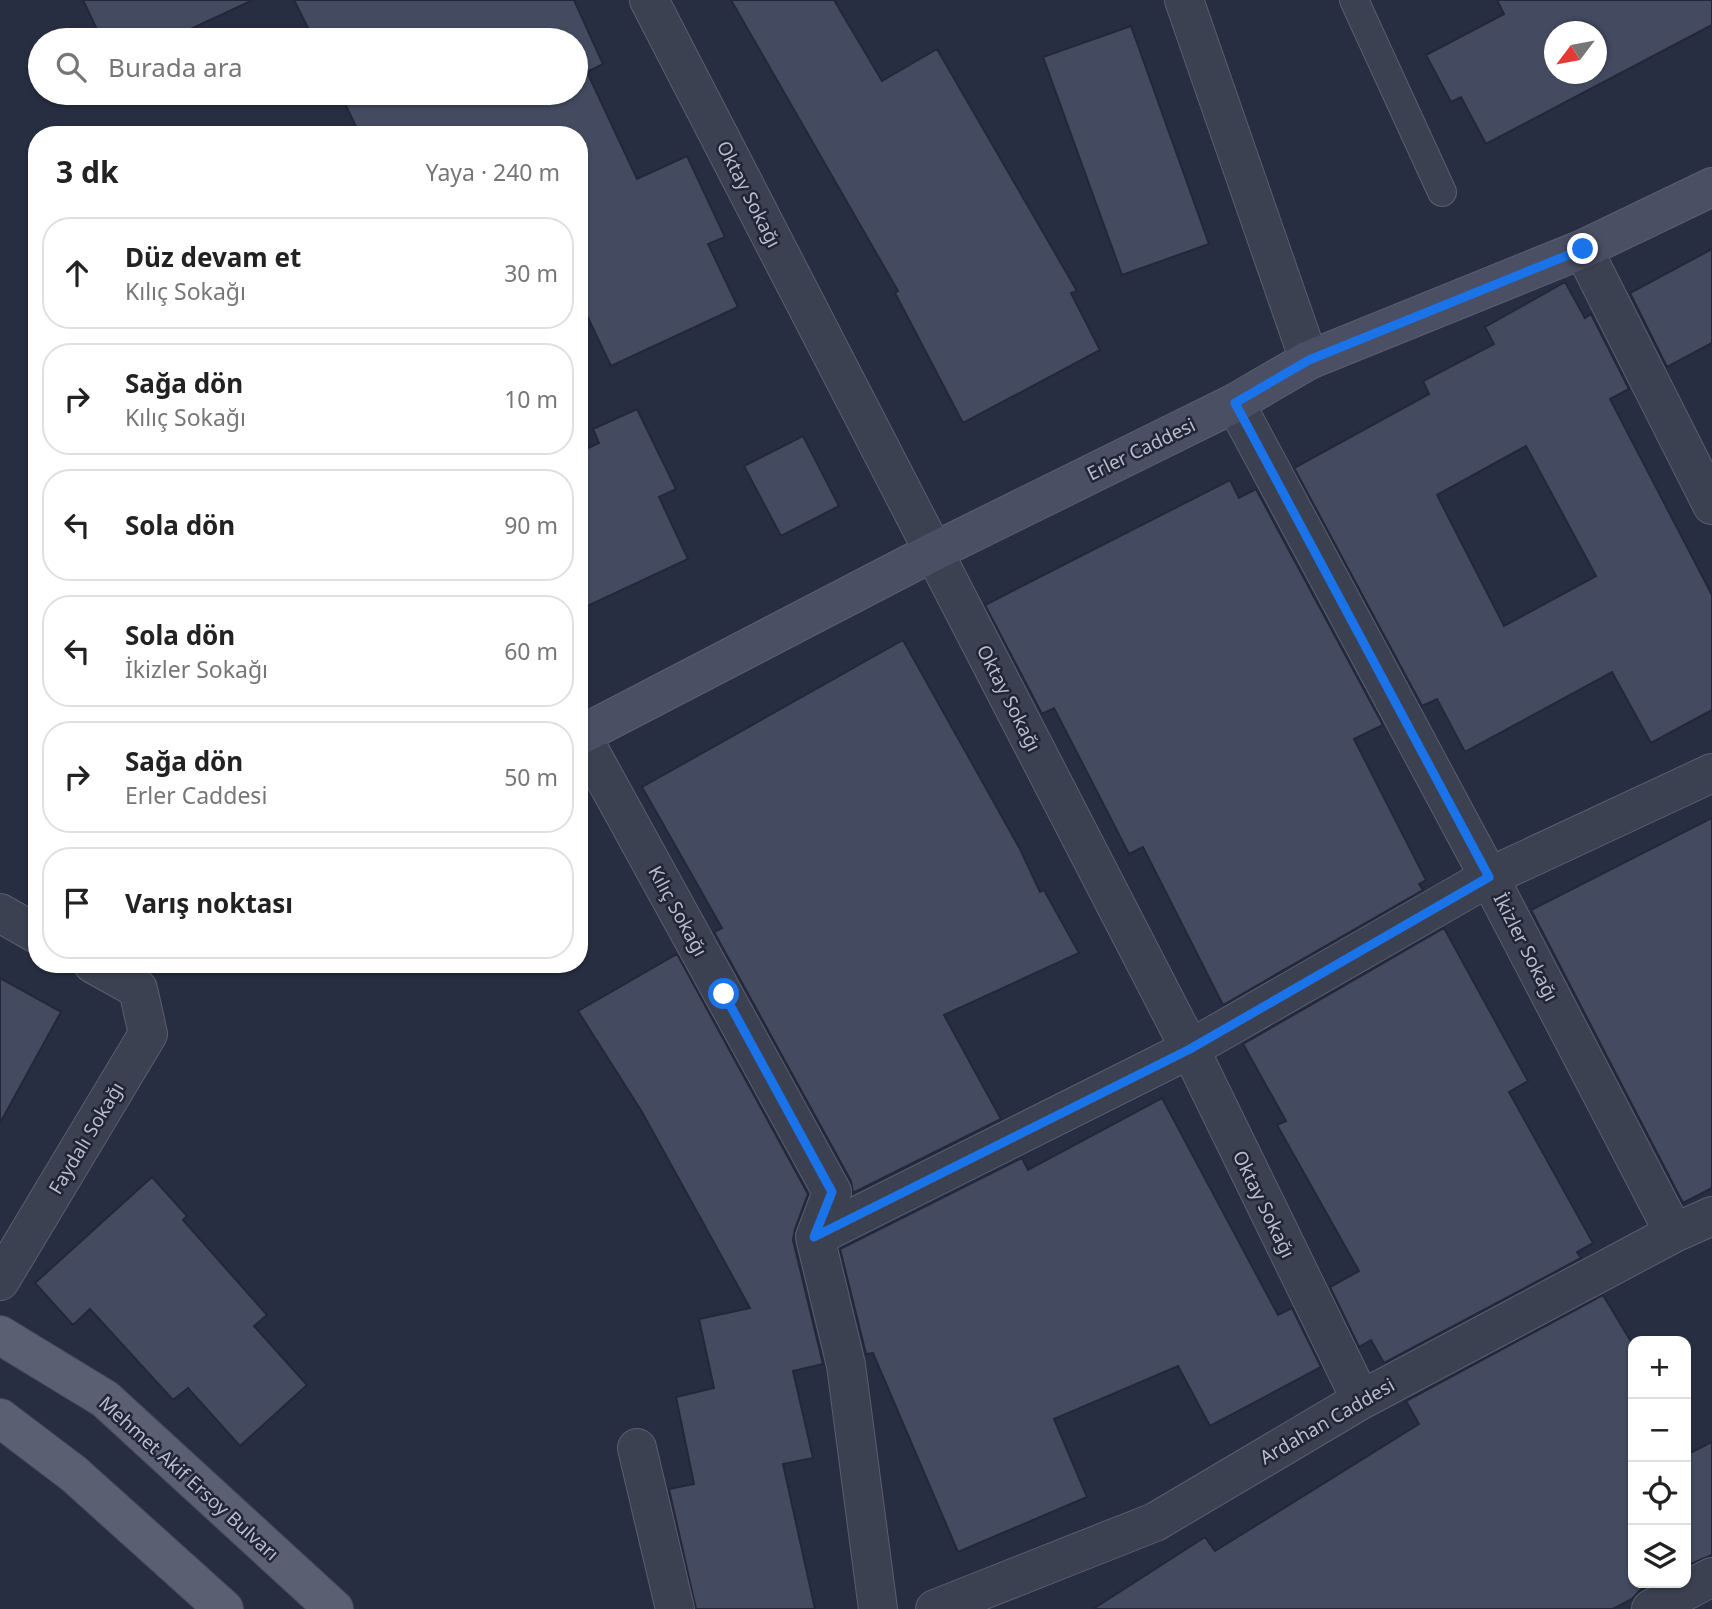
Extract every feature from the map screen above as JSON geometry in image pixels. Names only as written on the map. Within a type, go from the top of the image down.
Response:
[{"type":"main road","name":"Mehmet Akif Ersoy Bulvarı","points":[[0,1335],[105,1399],[334,1609]]},
{"type":"main road","points":[[0,1418],[74,1474],[224,1609]]},
{"type":"street","name":"Oktay Sokağı","points":[[649,0],[1190,1049],[1361,1400]]},
{"type":"street","points":[[1184,0],[1309,360]]},
{"type":"street","name":"Erler Caddesi","points":[[588,731],[933,552],[1235,403],[1309,360],[1583,249],[1712,187]]},
{"type":"street","points":[[1583,249],[1712,505]]},
{"type":"street","name":"İkizler Sokağı","points":[[1235,403],[1489,877],[1674,1233]]},
{"type":"street","name":"Kılıç Sokağı","points":[[588,748],[832,1192],[814,1237]]},
{"type":"street","points":[[878,1609],[846,1365],[814,1237],[1190,1049],[1489,877],[1712,773]]},
{"type":"street","points":[[0,913],[28,928]]},
{"type":"street","name":"Faydalı Sokağı","points":[[0,1281],[148,1034],[138,989],[109,973]]},
{"type":"street","name":"Ardahan Caddesi","points":[[935,1609],[1155,1522],[1361,1400],[1674,1233],[1712,1216]]},
{"type":"street","points":[[637,1448],[675,1609]]},
{"type":"street","points":[[1651,1609],[1712,1577]]},
{"type":"lane","points":[[1354,0],[1443,192]]},
{"type":"building","points":[[83,0],[253,0],[193,28],[96,28]]},
{"type":"building","points":[[294,0],[574,0],[587,28],[308,28]]},
{"type":"building","points":[[731,0],[834,0],[882,81],[937,49],[1077,291],[1071,293],[1100,350],[963,423],[895,293],[898,291]]},
{"type":"building","points":[[1497,0],[1712,0],[1712,25],[1607,80],[1607,21],[1544,21],[1544,84],[1600,84],[1486,144],[1461,97],[1451,102],[1426,55],[1504,14]]},
{"type":"building","points":[[1131,26],[1209,244],[1122,275],[1043,57]]},
{"type":"building","points":[[588,31],[603,64],[588,72]]},
{"type":"building","points":[[588,74],[637,179],[687,156],[725,237],[708,244],[738,307],[611,366],[588,318],[588,126],[356,126],[346,105],[588,105]]},
{"type":"building","points":[[1712,249],[1712,343],[1667,367],[1630,293]]},
{"type":"building","points":[[1565,282],[1585,318],[1591,314],[1629,389],[1610,399],[1712,595],[1712,710],[1651,743],[1612,672],[1465,752],[1437,699],[1422,706],[1294,468],[1429,394],[1423,381],[1494,344],[1485,327]],"holes":[[[1526,446],[1596,576],[1504,626],[1437,495]]]},
{"type":"building","points":[[637,409],[676,489],[659,497],[688,559],[588,606],[588,448],[599,443],[593,429]]},
{"type":"building","points":[[803,436],[839,506],[781,536],[744,466]]},
{"type":"building","points":[[1230,480],[1239,498],[1256,489],[1383,725],[1354,739],[1426,880],[1419,884],[1423,890],[1223,1005],[1143,847],[1129,854],[1054,708],[1042,714],[985,605]]},
{"type":"building","points":[[903,640],[1020,849],[1040,892],[1044,890],[1079,953],[944,1015],[1001,1119],[853,1193],[851,1181],[714,932],[722,928],[642,787]]},
{"type":"building","points":[[1712,818],[1712,1188],[1683,1203],[1531,910]]},
{"type":"building","points":[[1444,928],[1528,1081],[1509,1092],[1593,1243],[1577,1252],[1581,1258],[1384,1363],[1371,1340],[1359,1347],[1330,1287],[1359,1271],[1277,1125],[1286,1121],[1243,1044]]},
{"type":"building","points":[[677,954],[808,1194],[793,1240],[823,1364],[793,1371],[813,1458],[783,1464],[815,1609],[696,1609],[669,1489],[694,1484],[676,1397],[714,1388],[699,1319],[750,1308],[642,1112],[578,1011]]},
{"type":"building","points":[[0,978],[61,1012],[0,1123]]},
{"type":"building","points":[[1162,1098],[1278,1315],[1292,1308],[1321,1367],[1210,1426],[1178,1366],[1054,1419],[1087,1497],[958,1552],[873,1353],[866,1354],[840,1249],[1022,1158],[1028,1170]]},
{"type":"building","points":[[152,1177],[187,1216],[183,1220],[267,1315],[254,1326],[307,1385],[240,1446],[188,1388],[173,1400],[90,1309],[73,1325],[35,1283]]},
{"type":"building","points":[[1603,1295],[1628,1337],[1628,1588],[1644,1588],[1632,1599],[1613,1609],[1093,1609],[1205,1537],[1215,1551],[1419,1424],[1406,1401]]},
{"type":"building","points":[[1712,1442],[1712,1555],[1691,1564],[1691,1462],[1691,1452]]},
{"type":"route","points":[[724,994],[832,1192],[814,1237],[1190,1049],[1489,877],[1235,403],[1309,360],[1583,249]]}]
